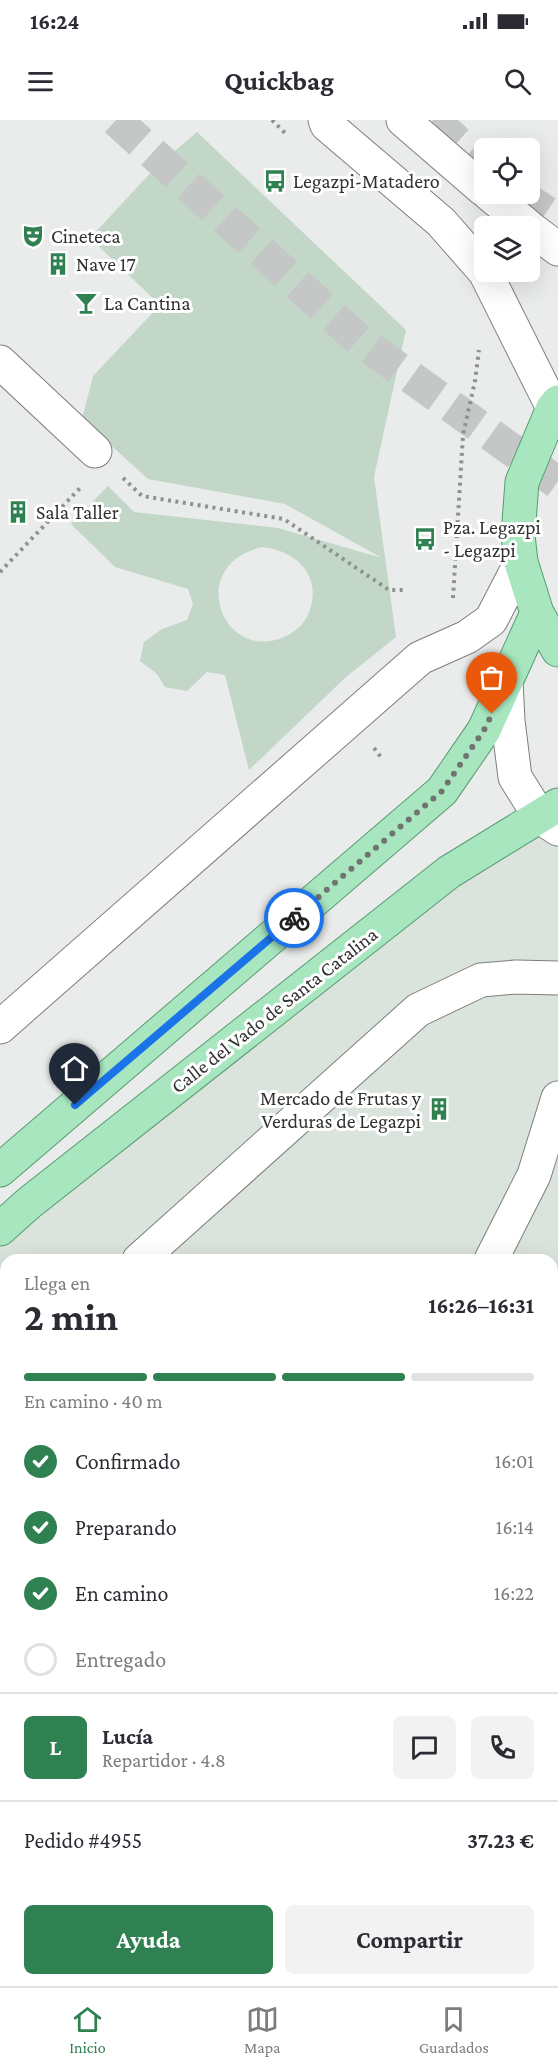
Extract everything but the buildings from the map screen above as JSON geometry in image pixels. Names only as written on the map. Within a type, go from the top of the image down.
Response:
[{"type":"main road","points":[[556,405],[522,482],[518,535],[521,562],[537,613],[558,650]]},
{"type":"main road","points":[[0,1170],[442,791],[484,730],[537,613]]},
{"type":"main road","name":"Calle del Vado de Santa Catalina","points":[[0,1228],[449,872],[552,817]]},
{"type":"street","points":[[325,120],[327,125],[441,222],[474,259]]},
{"type":"street","points":[[403,120],[474,181]]},
{"type":"street","points":[[501,204],[516,216]]},
{"type":"street","points":[[540,235],[558,249]]},
{"type":"street","points":[[491,282],[556,405]]},
{"type":"street","points":[[0,362],[100,456]]},
{"type":"street","points":[[0,1027],[420,658],[467,637],[491,620],[521,562]]},
{"type":"street","points":[[506,681],[515,777],[552,817]]},
{"type":"street","points":[[146,1254],[418,1010],[481,980],[516,977],[558,978]]},
{"type":"street","points":[[494,1254],[534,1175],[558,1098]]},
{"type":"path","points":[[272,120],[289,136]]},
{"type":"path","points":[[454,607],[454,568],[463,435],[475,381],[479,350],[475,341]]},
{"type":"path","points":[[0,572],[100,456],[142,496],[284,519],[389,590],[407,590]]},
{"type":"shaded area","points":[[558,805],[558,1254],[0,1254],[0,1230]]},
{"type":"green space","points":[[197,132],[406,330],[374,477],[396,637],[346,677],[249,770],[225,675],[207,672],[187,691],[165,687],[157,674],[140,661],[144,642],[162,629],[187,620],[193,604],[188,589],[115,567],[71,524],[108,486],[134,512],[278,528],[382,558],[285,504],[148,479],[82,419],[93,376],[160,305],[90,238],[155,168]],"holes":[[[262,547],[285,553],[302,566],[309,575],[313,596],[309,613],[298,628],[286,636],[264,642],[245,637],[230,626],[221,610],[219,591],[224,573],[238,558]]]},
{"type":"tunnel","points":[[116,120],[359,340],[558,483]]},
{"type":"tunnel","points":[[433,120],[474,156]]},
{"type":"tunnel","points":[[534,204],[558,220]]},
{"type":"way so far","points":[[294,918],[442,791],[484,730],[492,714]]},
{"type":"place","name":"Legazpi-Matadero","points":[[275,181]]},
{"type":"place","name":"Cineteca","points":[[33,236]]},
{"type":"place","name":"Nave 17","points":[[58,264]]},
{"type":"place","name":"La Cantina","points":[[86,303]]},
{"type":"place","name":"Sala Taller","points":[[18,512]]},
{"type":"place","name":"Pza. Legazpi - Legazpi","points":[[425,539]]},
{"type":"place","name":"Mercado de Frutas y Verduras de Legazpi","points":[[439,1109]]},
{"type":"route","points":[[75,1105],[294,918]]}]
